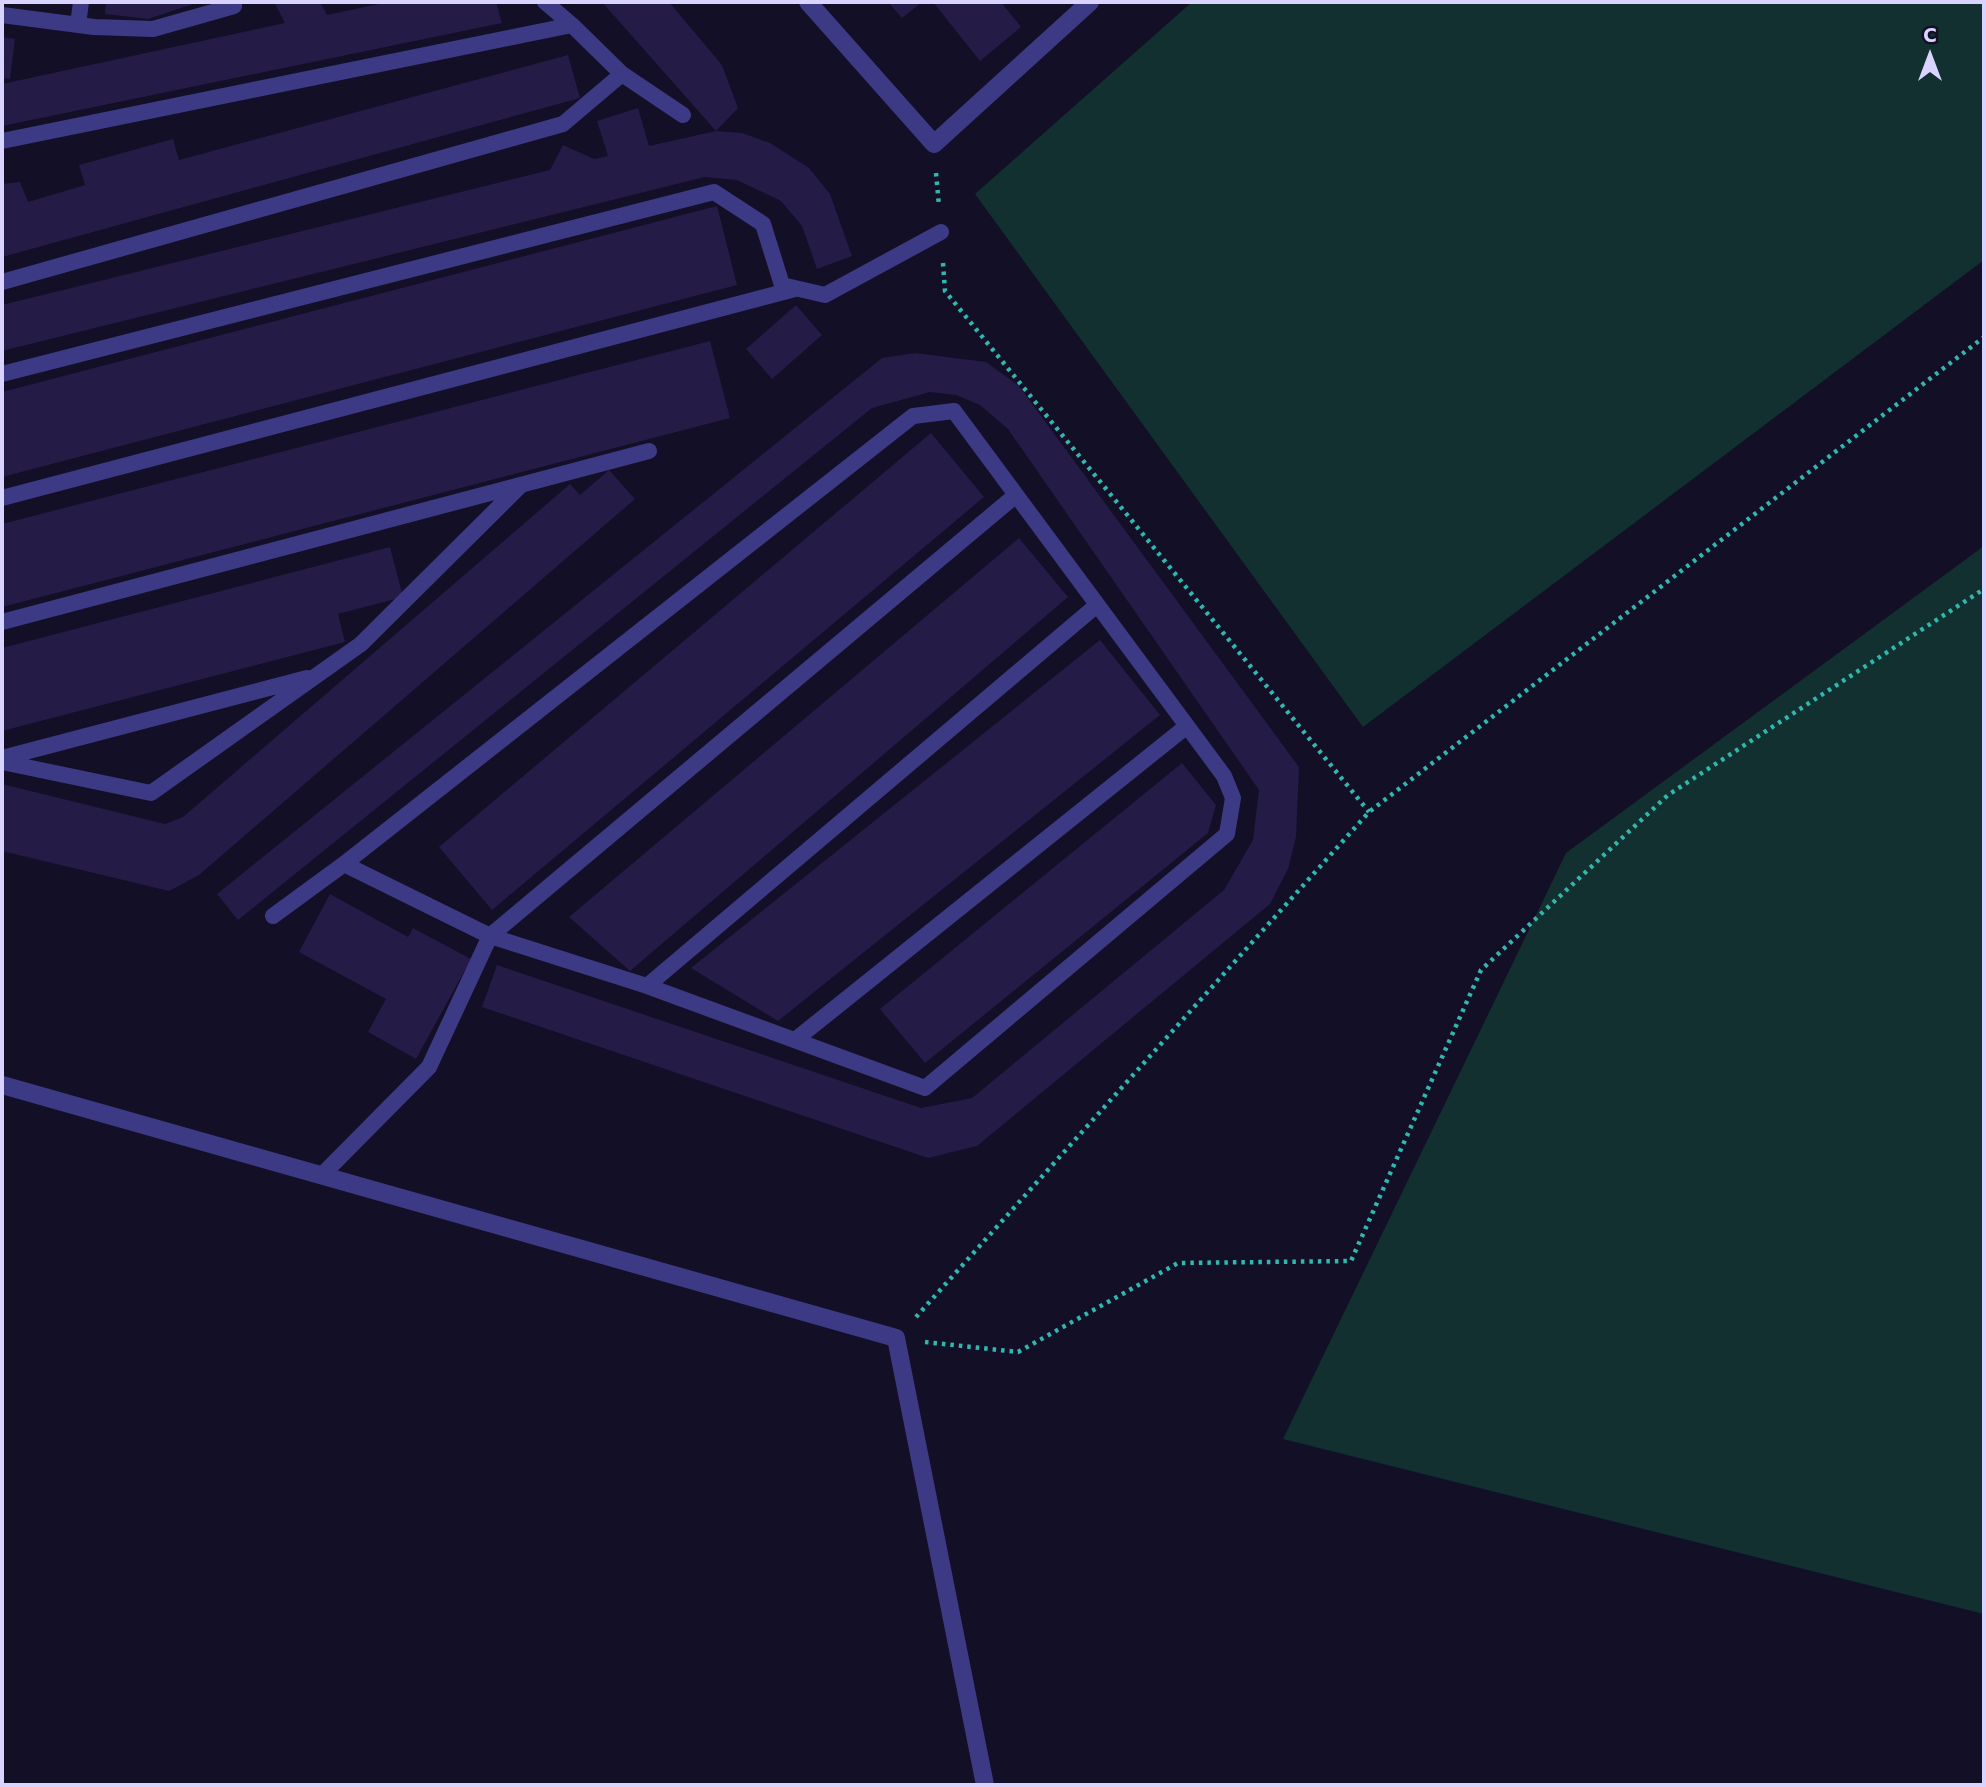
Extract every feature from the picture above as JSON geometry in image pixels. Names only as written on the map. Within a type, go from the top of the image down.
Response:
[{"type":"street","points":[[808,2],[934,144],[1090,2]]},
{"type":"street","points":[[2,1084],[897,1338],[985,1785]]},
{"type":"lane","points":[[78,25],[81,2]]},
{"type":"lane","points":[[2,15],[78,25],[153,29],[234,6],[233,2]]},
{"type":"lane","points":[[545,2],[622,74],[683,115]]},
{"type":"lane","points":[[2,141],[572,25]]},
{"type":"lane","points":[[2,282],[564,124],[622,74]]},
{"type":"lane","points":[[2,374],[714,192],[763,223],[782,285],[825,295],[941,232]]},
{"type":"lane","points":[[2,498],[797,289]]},
{"type":"lane","points":[[273,916],[344,864],[913,416],[954,411],[1224,776],[1233,798],[1227,834],[925,1088],[647,986],[490,936],[344,864]]},
{"type":"lane","points":[[2,622],[649,451]]},
{"type":"lane","points":[[2,760],[151,793],[361,644],[521,485]]},
{"type":"lane","points":[[322,1175],[429,1067],[490,936],[1016,495]]},
{"type":"lane","points":[[647,986],[1097,605]]},
{"type":"lane","points":[[2,760],[320,674]]},
{"type":"lane","points":[[795,1040],[1187,726]]},
{"type":"path","points":[[934,144],[945,291],[1369,812]]},
{"type":"path","points":[[897,1338],[1369,812],[1984,337]]},
{"type":"path","points":[[897,1338],[1018,1352],[1178,1263],[1351,1261],[1481,970],[1668,795],[1984,589]]},
{"type":"green space","points":[[1192,2],[1984,2],[1984,260],[1363,727],[975,194]]},
{"type":"green space","points":[[1984,546],[1984,1614],[1283,1439],[1566,853]]},
{"type":"building","points":[[106,2],[199,2],[148,19],[105,14]]},
{"type":"building","points":[[274,2],[320,2],[327,15],[388,2],[496,2],[502,23],[2,126],[2,84],[285,23]]},
{"type":"building","points":[[602,2],[669,2],[722,65],[738,108],[716,131]]},
{"type":"building","points":[[888,2],[922,2],[902,18]]},
{"type":"building","points":[[933,2],[1001,2],[1021,27],[980,61]]},
{"type":"building","points":[[2,37],[15,39],[10,79],[2,78]]},
{"type":"building","points":[[568,55],[580,98],[2,257],[2,184],[20,182],[28,202],[85,185],[79,165],[173,139],[179,160]]},
{"type":"building","points":[[638,108],[649,146],[716,131],[742,133],[770,143],[809,168],[830,194],[852,256],[817,269],[802,226],[781,201],[737,180],[705,177],[2,351],[2,305],[550,170],[563,145],[594,159],[608,156],[597,121]]},
{"type":"building","points":[[717,206],[737,285],[2,477],[2,392]]},
{"type":"building","points":[[796,305],[822,335],[772,379],[746,349]]},
{"type":"building","points":[[710,341],[730,418],[2,607],[2,524]]},
{"type":"building","points":[[915,353],[986,362],[1019,386],[1299,767],[1296,837],[1288,869],[1270,904],[977,1146],[928,1158],[482,1007],[497,965],[921,1108],[972,1098],[1224,890],[1253,840],[1259,790],[1008,429],[980,405],[956,395],[930,392],[872,408],[238,920],[217,894],[882,358]]},
{"type":"building","points":[[931,433],[984,497],[492,910],[439,847]]},
{"type":"building","points":[[609,470],[635,499],[199,875],[169,891],[2,851],[2,784],[165,824],[183,817],[570,484],[580,495]]},
{"type":"building","points":[[1019,538],[1068,597],[630,971],[569,917]]},
{"type":"building","points":[[390,547],[403,597],[338,614],[345,642],[2,731],[2,648]]},
{"type":"building","points":[[1100,640],[1160,715],[778,1021],[691,968]]},
{"type":"building","points":[[1182,763],[1216,805],[1208,833],[925,1063],[880,1009]]},
{"type":"building","points":[[330,894],[408,937],[413,928],[471,959],[416,1059],[368,1032],[386,999],[299,952]]}]
